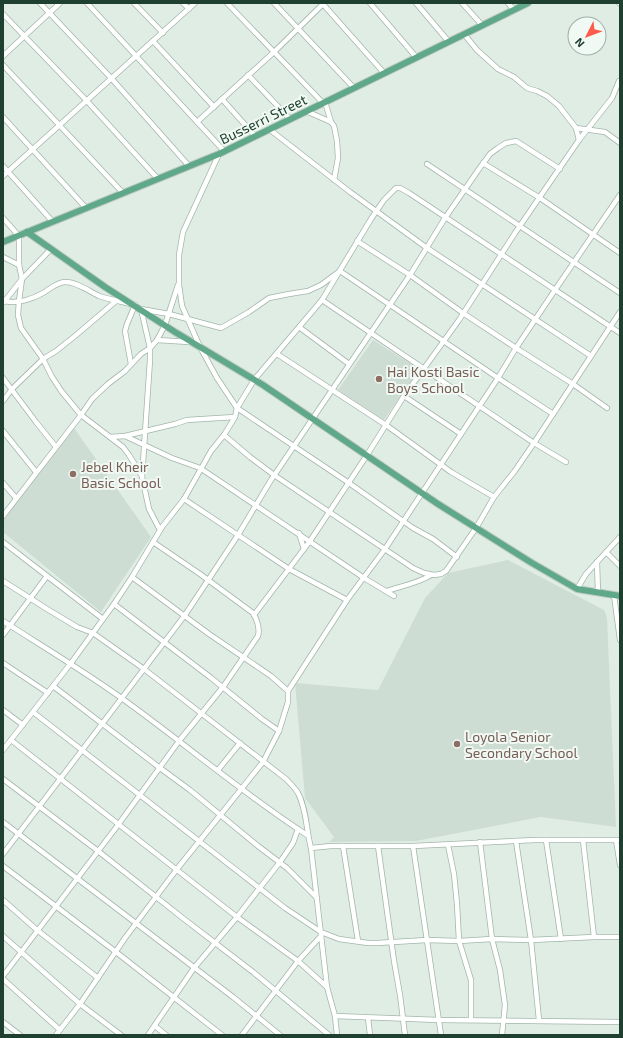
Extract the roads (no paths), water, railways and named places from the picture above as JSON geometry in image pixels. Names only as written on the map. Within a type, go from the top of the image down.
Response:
[{"type":"main road","name":"Busserri Street","points":[[3,242],[222,153],[528,3]]},
{"type":"main road","points":[[27,232],[165,326],[254,380],[476,528],[532,563],[577,588],[617,596]]},
{"type":"street","points":[[40,3],[112,79],[189,166]]},
{"type":"street","points":[[3,56],[60,3]]},
{"type":"street","points":[[87,3],[197,122],[222,153],[184,232],[179,255],[179,285],[182,306],[200,347],[237,408],[349,482],[403,521],[433,539],[457,557]]},
{"type":"street","points":[[134,3],[162,33]]},
{"type":"street","points":[[183,3],[188,9]]},
{"type":"street","points":[[3,176],[137,57],[195,3]]},
{"type":"street","points":[[227,3],[324,102],[331,122],[334,126],[337,141],[338,158],[334,180]]},
{"type":"street","points":[[274,3],[354,88]]},
{"type":"street","points":[[197,122],[274,52],[323,3],[384,73]]},
{"type":"street","points":[[370,3],[416,57]]},
{"type":"street","points":[[416,3],[449,42]]},
{"type":"street","points":[[462,3],[482,26]]},
{"type":"street","points":[[508,3],[514,10]]},
{"type":"street","points":[[3,14],[87,101],[158,179]]},
{"type":"street","points":[[464,34],[477,50],[498,69],[514,77],[527,88],[547,96],[559,106],[576,128],[580,140]]},
{"type":"street","points":[[153,41],[214,107]]},
{"type":"street","points":[[3,65],[123,193]]},
{"type":"street","points":[[248,75],[290,119]]},
{"type":"street","points":[[254,615],[310,541],[367,456],[404,396],[444,342],[520,226],[580,140],[612,98],[619,81]]},
{"type":"street","points":[[222,99],[255,136]]},
{"type":"street","points":[[306,111],[331,122]]},
{"type":"street","points":[[3,117],[86,208]]},
{"type":"street","points":[[576,128],[605,132],[620,143]]},
{"type":"street","points":[[269,130],[427,248],[591,356]]},
{"type":"street","points":[[3,854],[184,615],[238,535],[274,475],[410,275],[445,218],[490,154],[506,143],[516,142],[560,169]]},
{"type":"street","points":[[483,163],[540,198],[620,252]]},
{"type":"street","points":[[426,164],[620,293]]},
{"type":"street","points":[[3,166],[53,222]]},
{"type":"street","points":[[3,750],[72,663],[114,604],[154,542],[160,530],[184,499],[210,451],[224,435],[234,417],[237,408],[254,380],[322,300],[376,211],[392,190],[400,188],[409,193],[620,334]]},
{"type":"street","points":[[56,1035],[177,869],[263,762],[280,731],[288,702],[288,691],[347,600],[385,549],[440,464],[480,406],[516,348],[573,262],[620,195]]},
{"type":"street","points":[[3,218],[19,236],[19,265],[22,279],[18,315],[21,328],[62,392],[81,415],[126,451],[142,476]]},
{"type":"street","points":[[357,241],[607,408]]},
{"type":"street","points":[[4,301],[22,279],[51,249]]},
{"type":"street","points":[[3,257],[19,265]]},
{"type":"street","points":[[340,271],[553,414]]},
{"type":"street","points":[[4,301],[19,301],[42,294],[56,284],[65,282],[74,284],[100,296],[221,328],[249,312],[268,298],[308,291],[321,285],[340,271]]},
{"type":"street","points":[[3,516],[81,415],[92,398],[125,371],[157,340],[165,326],[179,285]]},
{"type":"street","points":[[3,401],[12,389],[42,359],[56,351],[75,336],[116,300]]},
{"type":"street","points":[[322,300],[371,332],[424,370],[534,443],[566,462]]},
{"type":"street","points":[[138,307],[150,348],[142,476],[149,509],[160,530]]},
{"type":"street","points":[[131,364],[125,330],[127,324],[138,307]]},
{"type":"street","points":[[224,435],[274,475],[413,568],[434,576],[441,574],[446,571],[457,557],[494,497],[534,443],[620,312]]},
{"type":"street","points":[[299,327],[349,364]]},
{"type":"street","points":[[157,340],[192,342]]},
{"type":"street","points":[[277,354],[331,391],[386,425],[440,464],[494,497]]},
{"type":"street","points":[[3,378],[56,447]]},
{"type":"street","points":[[404,396],[461,434]]},
{"type":"street","points":[[110,437],[125,436],[187,420],[234,417]]},
{"type":"street","points":[[3,431],[36,472]]},
{"type":"street","points":[[125,436],[172,458],[200,468],[256,504],[364,578],[394,596]]},
{"type":"street","points":[[3,483],[16,498]]},
{"type":"street","points":[[184,499],[289,569],[347,600]]},
{"type":"street","points":[[299,533],[304,549]]},
{"type":"street","points":[[577,588],[586,574],[620,536]]},
{"type":"street","points":[[3,542],[103,619]]},
{"type":"street","points":[[3,976],[118,825],[179,741],[223,687],[258,636],[259,632],[254,615],[154,542]]},
{"type":"street","points":[[606,552],[620,566]]},
{"type":"street","points":[[597,562],[598,592]]},
{"type":"street","points":[[387,591],[423,580],[431,575]]},
{"type":"street","points":[[3,635],[47,576]]},
{"type":"street","points":[[132,577],[209,634],[271,676],[288,691]]},
{"type":"street","points":[[3,581],[77,626],[93,633],[144,669],[286,779],[297,792],[301,801],[307,835],[311,848],[318,898],[327,987],[335,1016],[337,1034]]},
{"type":"street","points":[[617,596],[620,640]]},
{"type":"street","points":[[114,604],[223,687],[242,704],[280,731]]},
{"type":"street","points":[[3,621],[72,663],[121,697],[307,835]]},
{"type":"street","points":[[3,663],[48,693]]},
{"type":"street","points":[[53,686],[221,814],[258,846],[280,862],[318,898]]},
{"type":"street","points":[[3,710],[23,725]]},
{"type":"street","points":[[33,712],[139,796],[321,934],[339,939],[377,943],[427,940],[459,942],[492,939],[531,940],[620,937]]},
{"type":"street","points":[[11,740],[237,917],[298,961],[327,987]]},
{"type":"street","points":[[218,770],[240,743]]},
{"type":"street","points":[[3,779],[98,851],[275,990],[329,1035]]},
{"type":"street","points":[[3,822],[78,878],[280,1035]]},
{"type":"street","points":[[148,1035],[194,968],[237,917],[280,862],[293,843],[298,829]]},
{"type":"street","points":[[311,848],[331,846],[448,845],[480,842],[546,840],[618,840],[620,865]]},
{"type":"street","points":[[546,840],[561,939]]},
{"type":"street","points":[[583,840],[594,937]]},
{"type":"street","points":[[516,841],[531,940],[539,1020]]},
{"type":"street","points":[[480,842],[492,939],[501,977],[505,1005],[502,1035]]},
{"type":"street","points":[[448,845],[458,904],[459,942],[470,980],[471,1020]]},
{"type":"street","points":[[343,846],[358,941]]},
{"type":"street","points":[[378,846],[405,1035]]},
{"type":"street","points":[[413,846],[441,1035]]},
{"type":"street","points":[[3,866],[222,1035]]},
{"type":"street","points":[[3,900],[98,978]]},
{"type":"street","points":[[242,1035],[275,990],[321,934]]},
{"type":"street","points":[[3,936],[80,1004],[121,1035]]},
{"type":"street","points":[[3,980],[60,1030]]},
{"type":"street","points":[[335,1016],[439,1020],[620,1022]]},
{"type":"street","points":[[368,1018],[370,1035]]},
{"type":"street","points":[[3,1022],[20,1035]]},
{"type":"street","points":[[155,1026],[166,1035]]},
{"type":"place","name":"Hai Kosti Basic Boys School","points":[[379,379]]},
{"type":"place","name":"Jebel Kheir Basic School","points":[[73,474]]},
{"type":"place","name":"Loyola Senior Secondary School","points":[[457,744]]}]
